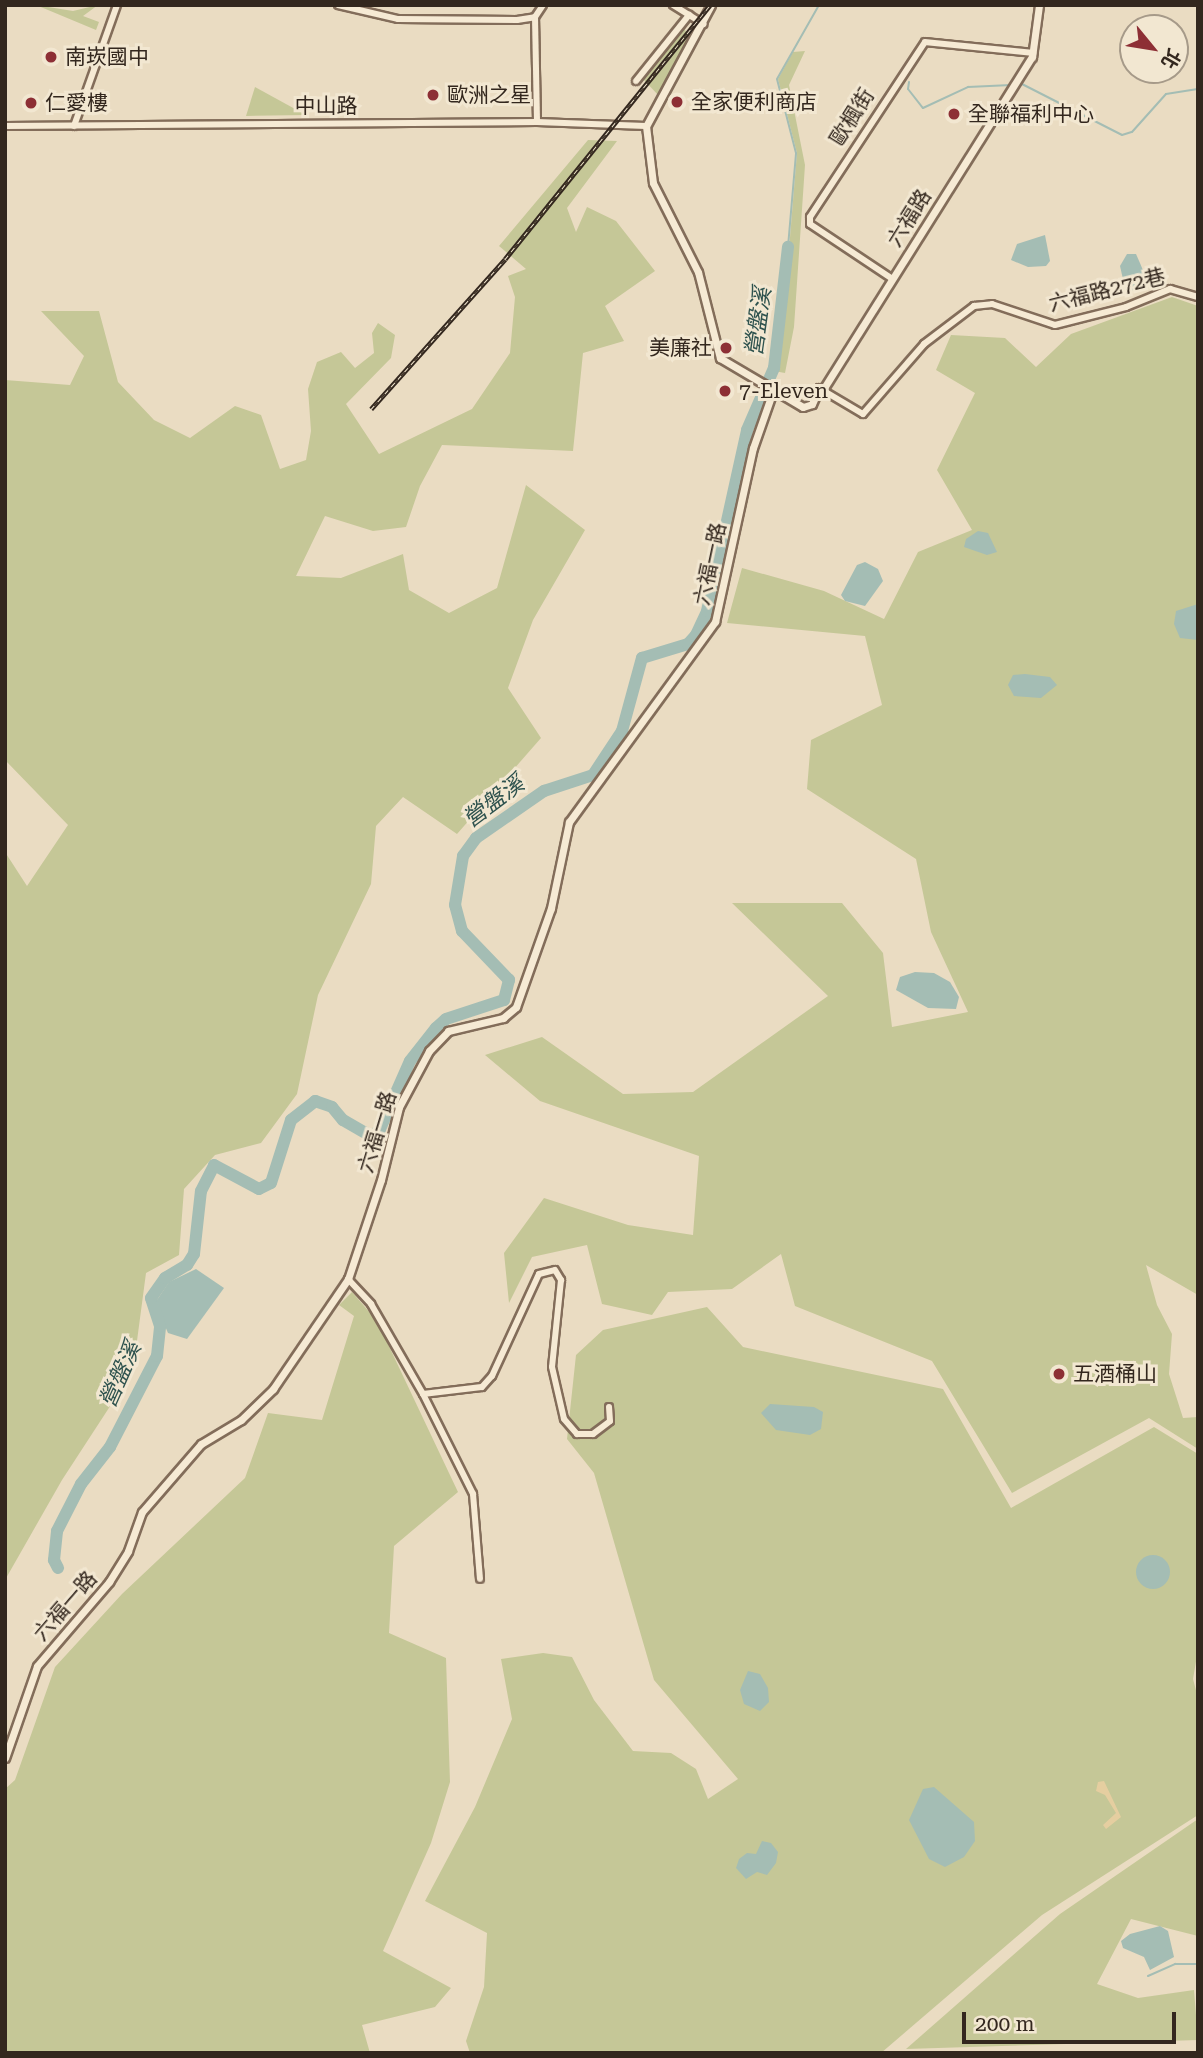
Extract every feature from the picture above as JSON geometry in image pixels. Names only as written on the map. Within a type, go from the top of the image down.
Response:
[{"type":"street","points":[[74,126],[117,5]]},
{"type":"street","points":[[338,5],[398,19],[535,17]]},
{"type":"street","points":[[537,122],[535,17],[543,5]]},
{"type":"street","points":[[673,5],[703,24]]},
{"type":"street","points":[[711,5],[646,125],[653,183],[698,272],[720,358],[773,391]]},
{"type":"street","name":"六福路","points":[[773,391],[803,407],[812,404],[819,388],[824,388],[1032,53],[1039,5]]},
{"type":"street","points":[[636,81],[689,15]]},
{"type":"street","name":"歐楓街","points":[[891,278],[810,224],[810,217],[925,42],[1032,53]]},
{"type":"street","name":"中山路","points":[[5,126],[537,122],[646,125]]},
{"type":"street","name":"六福路272巷","points":[[819,388],[863,414],[924,344],[974,306],[992,304],[1055,325],[1126,307],[1170,289],[1198,298]]},
{"type":"street","name":"六福一路","points":[[5,1758],[37,1666],[109,1583],[142,1512],[201,1444],[241,1420],[273,1389],[348,1279],[381,1180],[399,1107],[414,1076],[448,1031],[512,1013],[551,908],[569,822],[715,622],[753,448],[773,391]]},
{"type":"street","points":[[423,1394],[482,1387],[492,1376],[539,1274],[547,1269],[555,1270],[561,1280],[552,1367],[564,1419],[577,1434],[593,1434],[610,1421],[609,1407]]},
{"type":"street","points":[[348,1279],[371,1304],[423,1394],[473,1493],[480,1579]]},
{"type":"green space","points":[[36,5],[73,11],[98,5],[83,16],[99,22],[96,30]]},
{"type":"green space","points":[[683,28],[693,38],[660,97],[642,78]]},
{"type":"green space","points":[[805,51],[789,85],[805,165],[794,327],[785,373],[774,371],[782,334],[797,153],[778,79],[793,52]]},
{"type":"green space","points":[[255,87],[306,115],[246,116]]},
{"type":"green space","points":[[588,140],[617,141],[567,208],[576,232],[587,207],[616,221],[655,271],[605,306],[624,341],[583,353],[573,451],[442,445],[420,486],[406,527],[373,531],[325,516],[296,576],[341,578],[403,554],[409,590],[449,613],[497,588],[526,485],[585,530],[533,620],[508,688],[541,738],[457,834],[403,797],[376,826],[371,884],[318,995],[297,1094],[261,1143],[215,1155],[184,1189],[179,1255],[146,1273],[133,1371],[62,1480],[5,1580],[5,852],[27,886],[68,825],[5,760],[5,380],[70,385],[84,356],[41,311],[99,311],[118,382],[154,420],[190,438],[235,406],[261,415],[280,469],[306,460],[311,431],[308,389],[317,362],[341,352],[355,368],[374,353],[372,333],[378,323],[395,335],[391,358],[346,404],[379,454],[472,409],[510,353],[515,297],[508,276],[526,269],[499,246]]},
{"type":"green space","points":[[1172,297],[1198,306],[1198,1295],[1146,1265],[1157,1305],[1172,1334],[1169,1374],[1183,1418],[1198,1417],[1198,1449],[1149,1418],[1012,1493],[932,1361],[795,1306],[781,1254],[732,1289],[668,1292],[652,1315],[602,1304],[587,1245],[532,1257],[509,1303],[504,1253],[544,1198],[628,1225],[693,1235],[699,1156],[540,1101],[485,1055],[542,1037],[623,1094],[693,1092],[828,996],[732,903],[842,903],[883,953],[892,1027],[968,1012],[931,932],[916,859],[807,789],[811,740],[882,705],[865,636],[727,623],[742,568],[824,591],[884,619],[918,552],[972,530],[937,470],[975,393],[936,370],[951,335],[1005,338],[1036,367],[1071,334]]},
{"type":"green space","points":[[352,1292],[377,1321],[458,1492],[394,1546],[389,1633],[446,1658],[450,1782],[431,1843],[383,1951],[451,1988],[435,2007],[362,2025],[370,2053],[5,2053],[5,1789],[15,1780],[55,1667],[122,1594],[245,1478],[268,1413],[322,1420],[354,1316],[339,1305]]},
{"type":"green space","points":[[707,1307],[743,1347],[943,1389],[1011,1508],[1154,1427],[1198,1454],[1198,1650],[1193,1679],[1198,1698],[1198,1815],[1042,1915],[881,2053],[470,2053],[466,2041],[484,1987],[487,1933],[425,1901],[475,1807],[512,1719],[501,1659],[543,1653],[572,1657],[594,1700],[633,1751],[671,1753],[696,1769],[708,1799],[738,1779],[654,1680],[594,1473],[567,1439],[576,1355],[603,1330]]},
{"type":"green space","points":[[1198,1819],[1198,1936],[1131,1919],[1097,1984],[1138,1998],[1194,1990],[1198,2040],[906,2049],[1060,1914]]},
{"type":"sand","points":[[1104,1781],[1121,1817],[1106,1829],[1103,1825],[1116,1813],[1105,1795],[1096,1791],[1098,1782]]},
{"type":"water","points":[[1045,235],[1050,261],[1046,266],[1028,267],[1011,260],[1017,244]]},
{"type":"water","points":[[1127,254],[1136,254],[1146,277],[1131,292],[1125,288],[1120,266]]},
{"type":"water","points":[[978,531],[988,533],[997,552],[987,555],[964,547],[966,539]]},
{"type":"water","points":[[865,562],[878,569],[883,581],[865,606],[845,601],[841,595],[857,565]]},
{"type":"water","points":[[1198,604],[1198,640],[1180,638],[1174,624],[1176,611]]},
{"type":"water","points":[[1013,675],[1050,677],[1057,685],[1041,698],[1014,696],[1008,685]]},
{"type":"water","points":[[915,972],[934,973],[950,982],[959,997],[956,1009],[928,1008],[896,990],[900,977]]},
{"type":"water","points":[[196,1269],[224,1288],[187,1339],[168,1333],[155,1303],[169,1282]]},
{"type":"water","points":[[770,1404],[814,1407],[823,1412],[821,1429],[810,1435],[776,1430],[761,1413]]},
{"type":"water","points":[[1153,1555],[1165,1560],[1170,1572],[1165,1584],[1153,1589],[1141,1584],[1136,1572],[1141,1560]]},
{"type":"water","points":[[748,1671],[760,1674],[768,1688],[769,1702],[760,1711],[744,1704],[740,1690]]},
{"type":"water","points":[[934,1787],[974,1822],[975,1841],[964,1857],[945,1867],[929,1859],[909,1820],[923,1789]]},
{"type":"water","points":[[762,1841],[771,1843],[778,1852],[776,1863],[767,1875],[757,1872],[746,1879],[736,1868],[739,1859],[747,1853],[756,1854]]},
{"type":"water","points":[[1160,1926],[1168,1931],[1174,1957],[1150,1970],[1144,1957],[1123,1948],[1121,1941],[1130,1934]]},
{"type":"waterway","name":"營盤溪","points":[[788,247],[796,153],[777,79],[819,5]]},
{"type":"waterway","points":[[909,82],[908,89],[923,108],[968,87],[1011,85]]},
{"type":"waterway","points":[[1020,83],[1122,135],[1132,132],[1166,94],[1198,89]]},
{"type":"waterway","name":"營盤溪","points":[[58,1568],[54,1560],[57,1531],[81,1484],[110,1447],[157,1356],[160,1326],[151,1298],[165,1278],[187,1265],[194,1254],[201,1191],[214,1165],[259,1189],[271,1183],[291,1120],[315,1101],[332,1107],[343,1120],[372,1137],[380,1129],[410,1061],[436,1028],[446,1019],[504,1000],[509,980],[462,931],[455,905],[463,856],[476,838],[544,791],[593,775],[622,731],[642,658],[688,644],[696,635],[707,611],[747,430],[774,368],[788,247]]},
{"type":"waterway","points":[[1148,1976],[1175,1964],[1198,1964]]},
{"type":"railway","points":[[371,409],[505,259],[710,5]]},
{"type":"place","name":"南崁國中","points":[[51,57]]},
{"type":"place","name":"歐洲之星","points":[[433,95]]},
{"type":"place","name":"全家便利商店","points":[[677,102]]},
{"type":"place","name":"仁愛樓","points":[[31,103]]},
{"type":"place","name":"全聯福利中心","points":[[954,114]]},
{"type":"place","name":"美廉社","points":[[726,348]]},
{"type":"place","name":"7-Eleven","points":[[725,391]]},
{"type":"place","name":"五酒桶山","points":[[1059,1374]]}]
